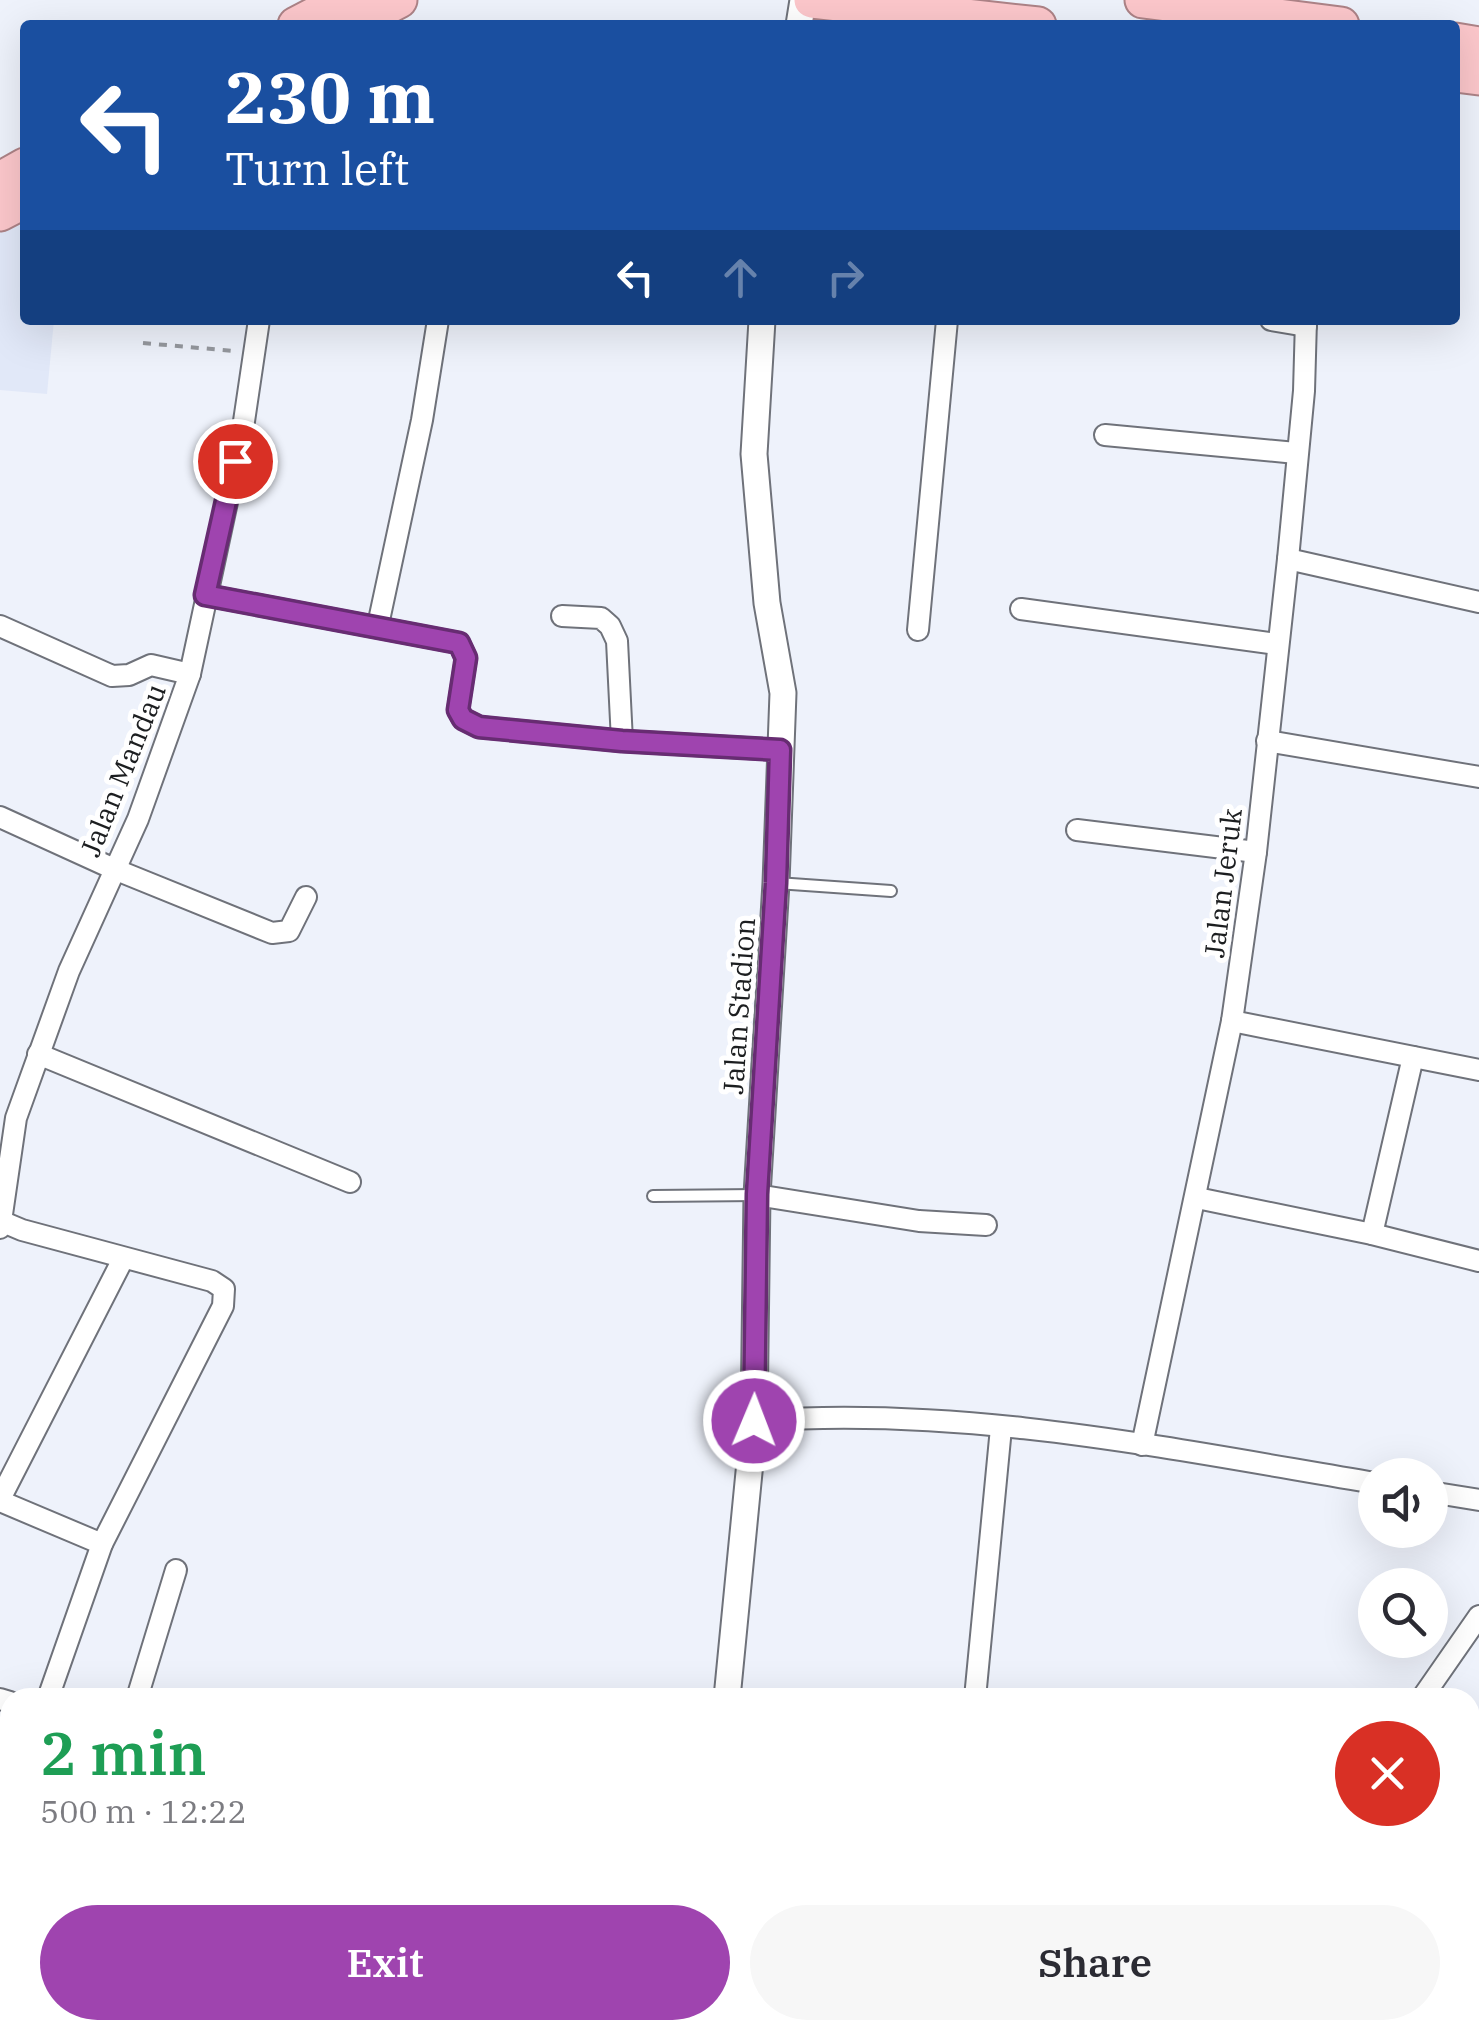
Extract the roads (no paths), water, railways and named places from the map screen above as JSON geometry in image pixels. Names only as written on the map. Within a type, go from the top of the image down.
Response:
[{"type":"highway","points":[[306,20],[344,0]]},
{"type":"highway","points":[[361,20],[399,0]]},
{"type":"highway","points":[[812,0],[993,20]]},
{"type":"highway","points":[[1143,0],[1335,16]]},
{"type":"street","name":"Jalan Mandau","points":[[2,1225],[16,1118],[38,1054],[138,819],[190,674],[243,428],[258,325]]},
{"type":"street","points":[[378,625],[422,420],[437,325]]},
{"type":"street","name":"Jalan Stadion","points":[[727,1688],[754,1421],[757,1194],[783,693],[767,604],[754,454],[762,325]]},
{"type":"street","points":[[918,630],[948,325]]},
{"type":"street","name":"Jalan Jeruk","points":[[1142,1444],[1232,1021],[1256,852],[1288,560],[1306,325]]},
{"type":"street","points":[[1105,435],[1296,453]]},
{"type":"street","points":[[1288,560],[1479,602]]},
{"type":"street","points":[[205,595],[378,625],[464,646],[466,658],[458,710],[471,724],[622,741],[780,750]]},
{"type":"street","points":[[1021,610],[1276,644]]},
{"type":"street","points":[[562,616],[601,618],[614,633],[622,741]]},
{"type":"street","points":[[0,626],[112,676],[129,675],[151,665],[190,674]]},
{"type":"street","points":[[1267,741],[1479,777]]},
{"type":"street","points":[[0,817],[114,869],[280,935],[292,928],[306,897]]},
{"type":"street","points":[[1076,830],[1256,852]]},
{"type":"street","points":[[1232,1021],[1479,1070]]},
{"type":"street","points":[[38,1054],[350,1182]]},
{"type":"street","points":[[1372,1234],[1413,1057]]},
{"type":"street","points":[[757,1194],[919,1221],[986,1225]]},
{"type":"street","points":[[1197,1198],[1372,1234],[1479,1261]]},
{"type":"street","points":[[2,1225],[212,1281],[224,1288],[226,1296],[102,1544],[52,1688]]},
{"type":"street","points":[[102,1544],[0,1500],[123,1259]]},
{"type":"street","points":[[754,1421],[825,1415],[917,1418],[1142,1444],[1358,1479]]},
{"type":"street","points":[[976,1688],[1001,1428]]},
{"type":"street","points":[[1448,1495],[1479,1500]]},
{"type":"street","points":[[140,1688],[176,1570]]},
{"type":"street","points":[[1429,1688],[1479,1616]]},
{"type":"lane","points":[[776,883],[892,891]]},
{"type":"lane","points":[[653,1196],[757,1194]]}]
